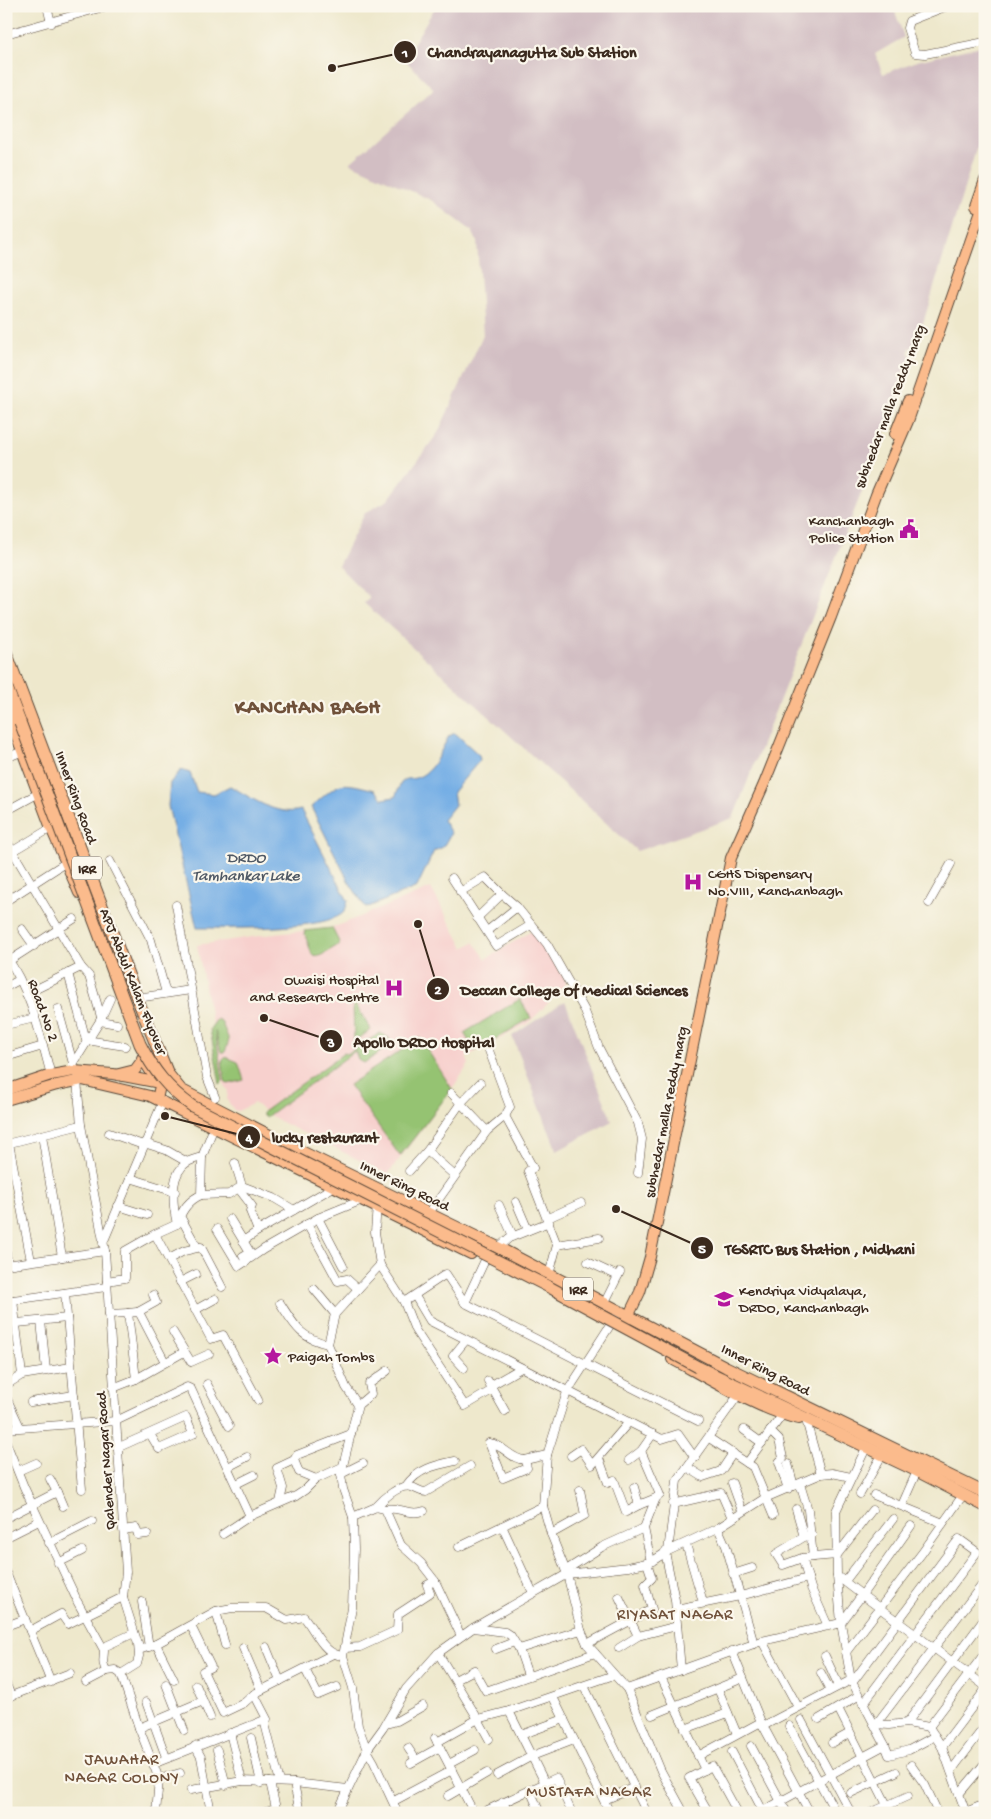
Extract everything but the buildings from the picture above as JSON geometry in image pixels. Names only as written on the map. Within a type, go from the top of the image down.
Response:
[{"type":"highway","name":"Inner Ring Road","points":[[6,652],[137,998],[168,1074],[180,1090],[214,1098],[385,1192],[605,1302],[792,1400],[985,1492]]},
{"type":"highway","name":"APJ Abdul Kalam Flyover","points":[[6,685],[140,1044],[148,1060],[170,1089],[192,1106],[551,1288],[698,1367],[806,1420]]},
{"type":"highway","points":[[78,893],[94,887]]},
{"type":"highway","points":[[83,904],[98,898]]},
{"type":"highway","name":"Inner Ring Road","points":[[806,1420],[917,1471],[985,1506]]},
{"type":"main road","name":"subhedar malla reddy marg","points":[[753,809],[759,780],[924,360],[985,180]]},
{"type":"main road","name":"subhedar malla reddy marg","points":[[620,1330],[625,1313],[650,1257],[731,858],[753,809],[831,617],[876,495],[908,421],[985,199]]},
{"type":"main road","name":"IRR","points":[[7,711],[51,828],[83,904],[143,1059],[158,1084]]},
{"type":"main road","points":[[113,1074],[135,1070],[143,1059]]},
{"type":"main road","points":[[6,1090],[51,1075],[75,1072],[113,1074],[158,1084],[174,1082]]},
{"type":"main road","points":[[6,1100],[75,1072]]},
{"type":"main road","name":"Inner Ring Road","points":[[75,1072],[90,1080],[160,1100],[335,1186],[375,1208],[485,1260],[739,1394],[783,1414],[806,1420]]},
{"type":"main road","points":[[158,1084],[160,1086],[160,1100]]},
{"type":"street","points":[[47,6],[51,23]]},
{"type":"street","points":[[6,34],[51,23],[83,9],[107,6]]},
{"type":"street","points":[[947,6],[909,22],[907,28],[915,53],[925,54],[985,42]]},
{"type":"street","points":[[6,758],[23,751]]},
{"type":"street","points":[[6,811],[39,793]]},
{"type":"street","points":[[10,852],[51,828]]},
{"type":"street","points":[[6,840],[10,852],[34,884],[81,967],[89,976],[101,1019]]},
{"type":"street","points":[[110,861],[151,940],[166,993]]},
{"type":"street","points":[[6,901],[65,863]]},
{"type":"street","points":[[930,903],[951,864]]},
{"type":"street","points":[[460,892],[485,877],[517,908],[546,944],[584,1009],[614,1079],[638,1123],[642,1139],[638,1173]]},
{"type":"street","points":[[452,878],[496,946],[531,925]]},
{"type":"street","points":[[477,918],[502,894]]},
{"type":"street","points":[[176,905],[207,1077],[214,1098]]},
{"type":"street","points":[[487,931],[517,908]]},
{"type":"street","points":[[7,960],[34,946],[74,919]]},
{"type":"street","points":[[22,929],[34,946]]},
{"type":"street","name":"Road No 2","points":[[7,960],[19,980],[36,1018],[51,1075]]},
{"type":"street","points":[[26,994],[81,967]]},
{"type":"street","points":[[68,973],[86,1040]]},
{"type":"street","points":[[6,987],[19,980]]},
{"type":"street","points":[[137,998],[191,990]]},
{"type":"street","points":[[75,1072],[86,1040],[101,1019],[110,1000]]},
{"type":"street","points":[[6,1253],[7,1264],[62,1257],[104,1247],[81,1125],[75,1072],[64,1039],[58,1009]]},
{"type":"street","points":[[6,1025],[36,1018]]},
{"type":"street","points":[[101,1019],[117,1024]]},
{"type":"street","points":[[86,1040],[125,1046]]},
{"type":"street","points":[[6,1057],[43,1046]]},
{"type":"street","points":[[429,1213],[454,1175],[487,1131],[505,1116],[510,1107],[488,1048]]},
{"type":"street","points":[[409,1171],[428,1151],[460,1104],[480,1084]]},
{"type":"street","points":[[451,1093],[487,1131]]},
{"type":"street","name":"Qalender Nagar Road","points":[[139,1650],[122,1597],[126,1572],[104,1247],[118,1206],[160,1100]]},
{"type":"street","points":[[505,1116],[533,1168],[528,1171],[557,1245],[549,1275]]},
{"type":"street","points":[[31,1261],[8,1143],[81,1125]]},
{"type":"street","points":[[201,1195],[202,1157],[214,1127]]},
{"type":"street","points":[[109,1133],[166,1150],[187,1162]]},
{"type":"street","points":[[42,1135],[62,1257]]},
{"type":"street","points":[[428,1151],[454,1175]]},
{"type":"street","points":[[177,1224],[174,1211],[175,1181],[181,1168],[187,1162],[202,1157]]},
{"type":"street","points":[[235,1163],[241,1188],[252,1206],[250,1211],[258,1231]]},
{"type":"street","points":[[130,1178],[175,1192]]},
{"type":"street","points":[[243,1241],[335,1186]]},
{"type":"street","points":[[22,1375],[18,1323],[10,1300],[65,1293],[125,1278],[125,1251],[177,1224],[180,1216],[194,1198],[201,1195],[241,1188],[274,1198],[294,1210]]},
{"type":"street","points":[[385,1192],[375,1208],[375,1232],[380,1265],[404,1302],[415,1330],[465,1406],[490,1386],[521,1368]]},
{"type":"street","points":[[217,1229],[237,1266],[318,1218],[362,1200]]},
{"type":"street","points":[[516,1202],[528,1230]]},
{"type":"street","points":[[498,1248],[513,1236],[581,1204]]},
{"type":"street","points":[[499,1205],[513,1236]]},
{"type":"street","points":[[118,1206],[147,1215]]},
{"type":"street","points":[[180,1216],[197,1247]]},
{"type":"street","points":[[318,1218],[343,1266]]},
{"type":"street","points":[[230,1220],[250,1252],[243,1256],[246,1262]]},
{"type":"street","points":[[308,1224],[338,1281],[347,1279],[358,1290]]},
{"type":"street","points":[[155,1234],[211,1340],[223,1335],[258,1400]]},
{"type":"street","points":[[557,1245],[599,1238]]},
{"type":"street","points":[[168,1259],[197,1247],[203,1249],[222,1288]]},
{"type":"street","points":[[465,1303],[485,1260]]},
{"type":"street","points":[[588,1262],[619,1274],[605,1302]]},
{"type":"street","points":[[358,1405],[346,1387],[328,1344],[335,1314],[380,1265]]},
{"type":"street","points":[[180,1282],[196,1274]]},
{"type":"street","points":[[404,1302],[446,1274],[465,1303],[698,1421]]},
{"type":"street","points":[[314,1289],[335,1314]]},
{"type":"street","points":[[65,1293],[82,1489]]},
{"type":"street","points":[[108,1314],[138,1312],[156,1302],[153,1295]]},
{"type":"street","points":[[415,1296],[430,1320],[566,1392],[662,1439],[678,1434],[695,1458]]},
{"type":"street","points":[[195,1310],[215,1300]]},
{"type":"street","points":[[280,1303],[299,1332],[314,1340],[328,1344]]},
{"type":"street","points":[[138,1312],[165,1362]]},
{"type":"street","points":[[128,1313],[136,1379]]},
{"type":"street","points":[[625,1313],[610,1325],[566,1392],[547,1455],[543,1506],[551,1534],[567,1572],[581,1630],[587,1644],[627,1689],[661,1771],[684,1813]]},
{"type":"street","points":[[18,1323],[68,1318]]},
{"type":"street","points":[[41,1321],[46,1370]]},
{"type":"street","points":[[173,1332],[192,1362],[209,1354]]},
{"type":"street","points":[[440,1366],[453,1356],[466,1340]]},
{"type":"street","points":[[113,1388],[136,1379],[184,1352]]},
{"type":"street","points":[[453,1356],[464,1368]]},
{"type":"street","points":[[6,1385],[22,1375],[71,1367]]},
{"type":"street","points":[[387,1372],[368,1384],[371,1394],[358,1405],[341,1471],[342,1489],[353,1516],[354,1549],[352,1608],[343,1656],[354,1688],[358,1726],[367,1750],[394,1800],[398,1813]]},
{"type":"street","points":[[207,1384],[229,1426]]},
{"type":"street","points":[[490,1386],[506,1411]]},
{"type":"street","points":[[6,1429],[116,1420],[187,1387],[191,1389],[250,1516]]},
{"type":"street","points":[[680,1670],[676,1609],[666,1551],[674,1493],[677,1481],[739,1394]]},
{"type":"street","points":[[31,1402],[74,1395]]},
{"type":"street","points":[[6,1397],[20,1428]]},
{"type":"street","points":[[204,1416],[219,1408]]},
{"type":"street","points":[[747,1463],[783,1414]]},
{"type":"street","points":[[117,1448],[186,1417],[193,1434],[159,1449],[150,1434]]},
{"type":"street","points":[[806,1420],[821,1474]]},
{"type":"street","points":[[571,1456],[581,1449],[592,1465],[630,1422]]},
{"type":"street","points":[[744,1430],[762,1443]]},
{"type":"street","points":[[770,1431],[780,1440],[783,1458],[779,1462],[808,1510],[808,1536]]},
{"type":"street","points":[[280,1502],[283,1488],[277,1468],[294,1460],[297,1455],[350,1434]]},
{"type":"street","points":[[629,1460],[641,1452],[653,1434]]},
{"type":"street","points":[[709,1438],[753,1467],[773,1515]]},
{"type":"street","points":[[6,1442],[58,1563],[104,1650],[102,1661],[107,1672]]},
{"type":"street","points":[[525,1460],[527,1468],[503,1478],[489,1442],[498,1445],[519,1460],[547,1455]]},
{"type":"street","points":[[866,1448],[836,1511],[837,1576],[841,1623],[852,1681],[858,1696],[876,1724],[889,1755],[909,1750],[935,1736]]},
{"type":"street","points":[[587,1644],[653,1606],[645,1585],[652,1578],[644,1528],[658,1497],[641,1452]]},
{"type":"street","points":[[688,1467],[703,1477],[719,1473],[733,1453]]},
{"type":"street","points":[[860,1494],[882,1455]]},
{"type":"street","points":[[228,1467],[247,1457]]},
{"type":"street","points":[[599,1458],[608,1483],[614,1480],[626,1512],[658,1497],[674,1493]]},
{"type":"street","points":[[294,1460],[299,1472],[316,1479]]},
{"type":"street","points":[[353,1516],[376,1507],[383,1500],[406,1486],[423,1471],[441,1463],[455,1461]]},
{"type":"street","points":[[18,1471],[36,1463]]},
{"type":"street","points":[[223,1534],[250,1516],[301,1493],[316,1479],[363,1463]]},
{"type":"street","points":[[788,1464],[794,1486]]},
{"type":"street","points":[[406,1486],[426,1492],[470,1466]]},
{"type":"street","points":[[902,1505],[917,1471]]},
{"type":"street","points":[[567,1572],[628,1567],[649,1562],[666,1551],[686,1544],[718,1528],[765,1498],[821,1474],[832,1473],[851,1477]]},
{"type":"street","points":[[236,1484],[254,1475]]},
{"type":"street","points":[[50,1480],[63,1506]]},
{"type":"street","points":[[732,1483],[742,1511]]},
{"type":"street","points":[[634,1487],[640,1505]]},
{"type":"street","points":[[551,1534],[584,1516],[580,1490]]},
{"type":"street","points":[[6,1518],[57,1492]]},
{"type":"street","points":[[673,1504],[721,1493],[732,1518]]},
{"type":"street","points":[[874,1495],[943,1523]]},
{"type":"street","points":[[846,1652],[963,1495]]},
{"type":"street","points":[[459,1547],[543,1506]]},
{"type":"street","points":[[376,1507],[392,1508],[408,1514],[424,1511]]},
{"type":"street","points":[[385,1509],[401,1545],[421,1563],[435,1581],[461,1636]]},
{"type":"street","points":[[796,1509],[808,1536],[813,1557]]},
{"type":"street","points":[[808,1536],[776,1554],[783,1565],[802,1558],[837,1555],[872,1510]]},
{"type":"street","points":[[844,1581],[893,1519]]},
{"type":"street","points":[[9,1536],[39,1521]]},
{"type":"street","points":[[49,1543],[92,1521]]},
{"type":"street","points":[[502,1526],[533,1593]]},
{"type":"street","points":[[627,1689],[762,1641],[841,1623],[912,1526]]},
{"type":"street","points":[[123,1530],[136,1528],[138,1535],[147,1534]]},
{"type":"street","points":[[337,1813],[367,1750],[386,1724],[406,1689],[438,1653],[473,1628],[567,1572],[602,1547],[644,1528]]},
{"type":"street","points":[[718,1528],[726,1546],[754,1644]]},
{"type":"street","points":[[698,1756],[737,1734],[852,1681],[959,1540],[977,1552],[863,1704]]},
{"type":"street","points":[[686,1544],[703,1602]]},
{"type":"street","points":[[58,1563],[82,1551]]},
{"type":"street","points":[[802,1558],[808,1578],[828,1626]]},
{"type":"street","points":[[733,1574],[752,1568]]},
{"type":"street","points":[[6,1573],[51,1682]]},
{"type":"street","points":[[837,1576],[985,1686]]},
{"type":"street","points":[[676,1609],[740,1596],[808,1578]]},
{"type":"street","points":[[345,1648],[360,1648],[397,1630],[398,1614],[430,1593],[426,1586],[435,1581]]},
{"type":"street","points":[[876,1724],[985,1581]]},
{"type":"street","points":[[30,1631],[61,1614],[68,1624],[122,1597]]},
{"type":"street","points":[[619,1597],[638,1636]]},
{"type":"street","points":[[142,1602],[152,1645],[174,1680]]},
{"type":"street","points":[[121,1674],[136,1664],[139,1650],[216,1612],[232,1608],[263,1608],[287,1620],[303,1616],[333,1654]]},
{"type":"street","points":[[216,1612],[224,1645]]},
{"type":"street","points":[[907,1723],[951,1661],[985,1618]]},
{"type":"street","points":[[6,1626],[25,1619]]},
{"type":"street","points":[[191,1626],[210,1668],[203,1671],[223,1714],[244,1703],[258,1692],[333,1654],[343,1656]]},
{"type":"street","points":[[619,1648],[638,1636],[677,1626]]},
{"type":"street","points":[[473,1628],[505,1632],[511,1636],[517,1645],[528,1675]]},
{"type":"street","points":[[496,1649],[581,1630]]},
{"type":"street","points":[[108,1646],[134,1633]]},
{"type":"street","points":[[762,1641],[798,1707]]},
{"type":"street","points":[[153,1764],[267,1718],[243,1648]]},
{"type":"street","points":[[266,1648],[280,1681]]},
{"type":"street","points":[[732,1651],[762,1724],[810,1813]]},
{"type":"street","points":[[438,1653],[489,1739]]},
{"type":"street","points":[[455,1680],[474,1670],[486,1690],[595,1653]]},
{"type":"street","points":[[929,1728],[985,1653]]},
{"type":"street","points":[[825,1656],[840,1686]]},
{"type":"street","points":[[305,1669],[318,1696],[337,1687]]},
{"type":"street","points":[[86,1682],[115,1670],[121,1674],[138,1728],[159,1779],[156,1813]]},
{"type":"street","points":[[6,1684],[8,1697],[51,1682],[70,1673]]},
{"type":"street","points":[[820,1673],[830,1690]]},
{"type":"street","points":[[408,1748],[413,1762],[438,1742],[478,1719],[553,1697],[614,1675]]},
{"type":"street","points":[[661,1677],[705,1770]]},
{"type":"street","points":[[652,1715],[743,1678]]},
{"type":"street","points":[[166,1684],[184,1730]]},
{"type":"street","points":[[196,1685],[210,1717]]},
{"type":"street","points":[[584,1686],[647,1813]]},
{"type":"street","points":[[718,1689],[737,1734]]},
{"type":"street","points":[[942,1747],[985,1690]]},
{"type":"street","points":[[819,1719],[858,1696]]},
{"type":"street","points":[[553,1697],[610,1813]]},
{"type":"street","points":[[138,1728],[203,1701]]},
{"type":"street","points":[[146,1702],[166,1758]]},
{"type":"street","points":[[386,1724],[397,1721],[423,1706]]},
{"type":"street","points":[[838,1708],[889,1809]]},
{"type":"street","points":[[509,1711],[545,1784]]},
{"type":"street","points":[[685,1729],[728,1713]]},
{"type":"street","points":[[521,1735],[564,1719]]},
{"type":"street","points":[[264,1720],[280,1782]]},
{"type":"street","points":[[800,1720],[851,1813]]},
{"type":"street","points":[[876,1724],[888,1726],[907,1723],[929,1728],[942,1747],[964,1812],[985,1804]]},
{"type":"street","points":[[789,1726],[836,1813]]},
{"type":"street","points":[[951,1771],[985,1726]]},
{"type":"street","points":[[230,1733],[242,1781]]},
{"type":"street","points":[[832,1744],[850,1733]]},
{"type":"street","points":[[251,1738],[261,1783]]},
{"type":"street","points":[[497,1775],[532,1756],[574,1740]]},
{"type":"street","points":[[438,1742],[474,1813]]},
{"type":"street","points":[[732,1752],[762,1812],[885,1745]]},
{"type":"street","points":[[195,1746],[200,1757],[211,1813]]},
{"type":"street","points":[[751,1746],[787,1813]]},
{"type":"street","points":[[217,1750],[226,1785]]},
{"type":"street","points":[[394,1800],[475,1750]]},
{"type":"street","points":[[959,1794],[984,1764]]},
{"type":"street","points":[[911,1765],[925,1785],[938,1813]]},
{"type":"street","points":[[709,1813],[689,1778],[712,1766],[738,1813]]},
{"type":"street","points":[[851,1793],[896,1772]]},
{"type":"street","points":[[448,1796],[487,1773]]},
{"type":"street","points":[[159,1779],[180,1774]]},
{"type":"street","points":[[481,1813],[556,1778],[572,1813]]},
{"type":"street","points":[[191,1790],[242,1781],[294,1783],[348,1789]]},
{"type":"street","points":[[262,1813],[276,1811],[270,1782]]},
{"type":"street","points":[[294,1783],[300,1813]]},
{"type":"street","points":[[604,1800],[635,1787]]},
{"type":"street","points":[[530,1790],[540,1813]]},
{"type":"street","points":[[870,1813],[889,1809],[908,1796]]},
{"type":"street","points":[[503,1802],[508,1813]]},
{"type":"shaded area","points":[[436,6],[893,6],[904,37],[875,54],[883,74],[917,61],[985,45],[985,120],[916,346],[910,348],[908,353],[913,357],[733,818],[637,851],[364,603],[370,598],[338,566],[365,513],[388,500],[438,433],[483,335],[477,241],[472,231],[431,200],[350,163],[434,89],[404,59]]},
{"type":"shaded area","points":[[431,888],[464,948],[474,942],[486,959],[530,932],[534,933],[565,978],[566,984],[529,1023],[466,1057],[469,1064],[388,1174],[275,1119],[254,1103],[238,1111],[234,1110],[227,1100],[228,1091],[223,1081],[197,945],[332,928]]},
{"type":"shaded area","points":[[565,1001],[612,1121],[557,1151],[512,1036]]},
{"type":"green space","points":[[332,928],[340,944],[320,956],[312,955],[304,931]]},
{"type":"green space","points":[[520,999],[531,1018],[475,1051],[464,1033]]},
{"type":"green space","points":[[353,1000],[371,1030],[354,1041]]},
{"type":"green space","points":[[217,1019],[221,1021],[229,1040],[225,1052],[221,1052],[215,1031],[223,1081],[220,1084],[210,1029]]},
{"type":"green space","points":[[380,1033],[389,1038],[388,1047],[364,1063],[358,1059],[355,1051],[266,1117],[263,1116],[263,1112],[344,1053],[347,1054]]},
{"type":"green space","points":[[420,1038],[452,1089],[400,1156],[349,1085]]},
{"type":"green space","points":[[226,1057],[238,1062],[244,1080],[228,1084],[225,1081],[222,1061]]},
{"type":"water","name":"DRDO Tamhankar Lake","points":[[455,733],[479,755],[480,760],[453,792],[455,805],[443,820],[451,833],[443,847],[434,851],[417,887],[366,908],[349,882],[311,807],[334,788],[346,784],[375,790],[383,799],[395,797],[401,783],[406,779],[415,778],[428,771],[449,736]]},
{"type":"water","name":"DRDO Tamhankar Lake","points":[[181,770],[190,773],[197,792],[214,794],[230,786],[264,805],[282,811],[301,810],[348,901],[344,912],[334,918],[318,923],[251,928],[197,928],[168,806],[170,783]]},
{"type":"place","name":"Chandrayanagutta Sub Station","points":[[332,68]]},
{"type":"place","name":"Kanchanbagh Police Station","points":[[909,529]]},
{"type":"place","name":"CGHS Dispensary No.VIII, Kanchanbagh","points":[[693,882]]},
{"type":"place","name":"Deccan College Of Medical Sciences","points":[[418,924]]},
{"type":"place","name":"Owaisi Hospital and Research Centre","points":[[394,988]]},
{"type":"place","name":"Apollo DRDO Hospital","points":[[264,1018]]},
{"type":"place","name":"lucky restaurant","points":[[165,1116]]},
{"type":"place","name":"TGSRTC Bus Station , Midhani","points":[[616,1209]]},
{"type":"place","name":"Kendriya Vidyalaya, DRDO, Kanchanbagh","points":[[724,1299]]},
{"type":"place","name":"Paigah Tombs","points":[[273,1356]]},
{"type":"district","name":"KANCHAN BAGH","points":[[308,706]]},
{"type":"district","name":"RIYASAT NAGAR","points":[[675,1613]]},
{"type":"district","name":"JAWAHAR NAGAR COLONY","points":[[122,1767]]},
{"type":"district","name":"MUSTAFA NAGAR","points":[[589,1790]]}]
